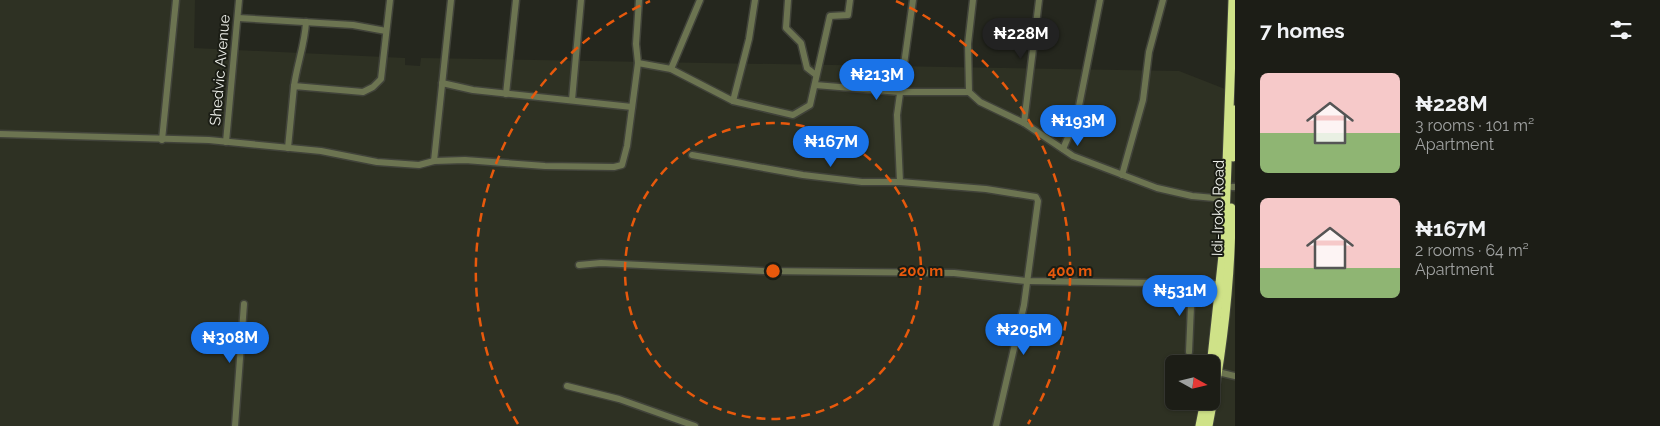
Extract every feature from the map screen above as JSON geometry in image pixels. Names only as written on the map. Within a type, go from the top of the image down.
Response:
[{"type":"highway","points":[[1216,355],[1226,199],[1233,0]]},
{"type":"highway","name":"Idi-Iroko Road","points":[[1217,355],[1233,248],[1235,78]]},
{"type":"highway","points":[[1200,426],[1203,410]]},
{"type":"highway","name":"Idi-Iroko Road","points":[[1208,426],[1210,410]]},
{"type":"street","points":[[162,140],[176,0]]},
{"type":"street","name":"Shedvic Avenue","points":[[226,142],[239,0]]},
{"type":"street","points":[[294,86],[363,92],[373,87],[381,79],[390,0]]},
{"type":"street","points":[[434,161],[451,0]]},
{"type":"street","points":[[506,94],[516,0]]},
{"type":"street","points":[[572,100],[581,0]]},
{"type":"street","points":[[0,134],[226,142],[321,151],[377,162],[419,165],[434,161],[465,160],[578,167],[622,165],[638,63],[636,44],[639,0]]},
{"type":"street","points":[[671,69],[700,0]]},
{"type":"street","points":[[733,102],[749,39],[755,0]]},
{"type":"street","points":[[788,0],[786,28],[801,43],[807,68],[816,75]]},
{"type":"street","points":[[638,63],[671,69],[733,102],[792,115],[810,104],[830,16],[848,15],[850,0]]},
{"type":"street","points":[[900,182],[897,114],[913,0]]},
{"type":"street","points":[[969,92],[968,44],[973,0]]},
{"type":"street","points":[[1024,123],[1039,0]]},
{"type":"street","points":[[1063,149],[1077,116],[1100,0]]},
{"type":"street","points":[[1122,175],[1143,100],[1149,52],[1163,0]]},
{"type":"street","points":[[238,18],[353,25],[386,31]]},
{"type":"street","points":[[288,148],[294,86],[297,66],[305,45],[306,22]]},
{"type":"street","points":[[442,83],[473,90],[632,107]]},
{"type":"street","points":[[815,84],[900,92],[969,92],[980,102],[1024,123],[1073,156],[1157,188],[1192,196],[1226,199]]},
{"type":"street","points":[[692,155],[803,176],[862,182],[900,182],[986,189],[1036,197],[1038,201],[1022,313],[996,426]]},
{"type":"street","points":[[579,265],[601,263],[763,271],[954,273],[1026,281],[1221,284]]},
{"type":"street","points":[[1189,352],[1192,283]]},
{"type":"street","points":[[235,426],[244,304]]},
{"type":"street","points":[[1220,371],[1235,376]]},
{"type":"street","points":[[567,386],[619,399],[695,426]]},
{"type":"shaded area","points":[[0,0],[195,0],[194,48],[405,58],[405,65],[420,66],[421,58],[1179,71],[1225,89],[1227,66],[1235,67],[1235,426],[0,426]]}]
